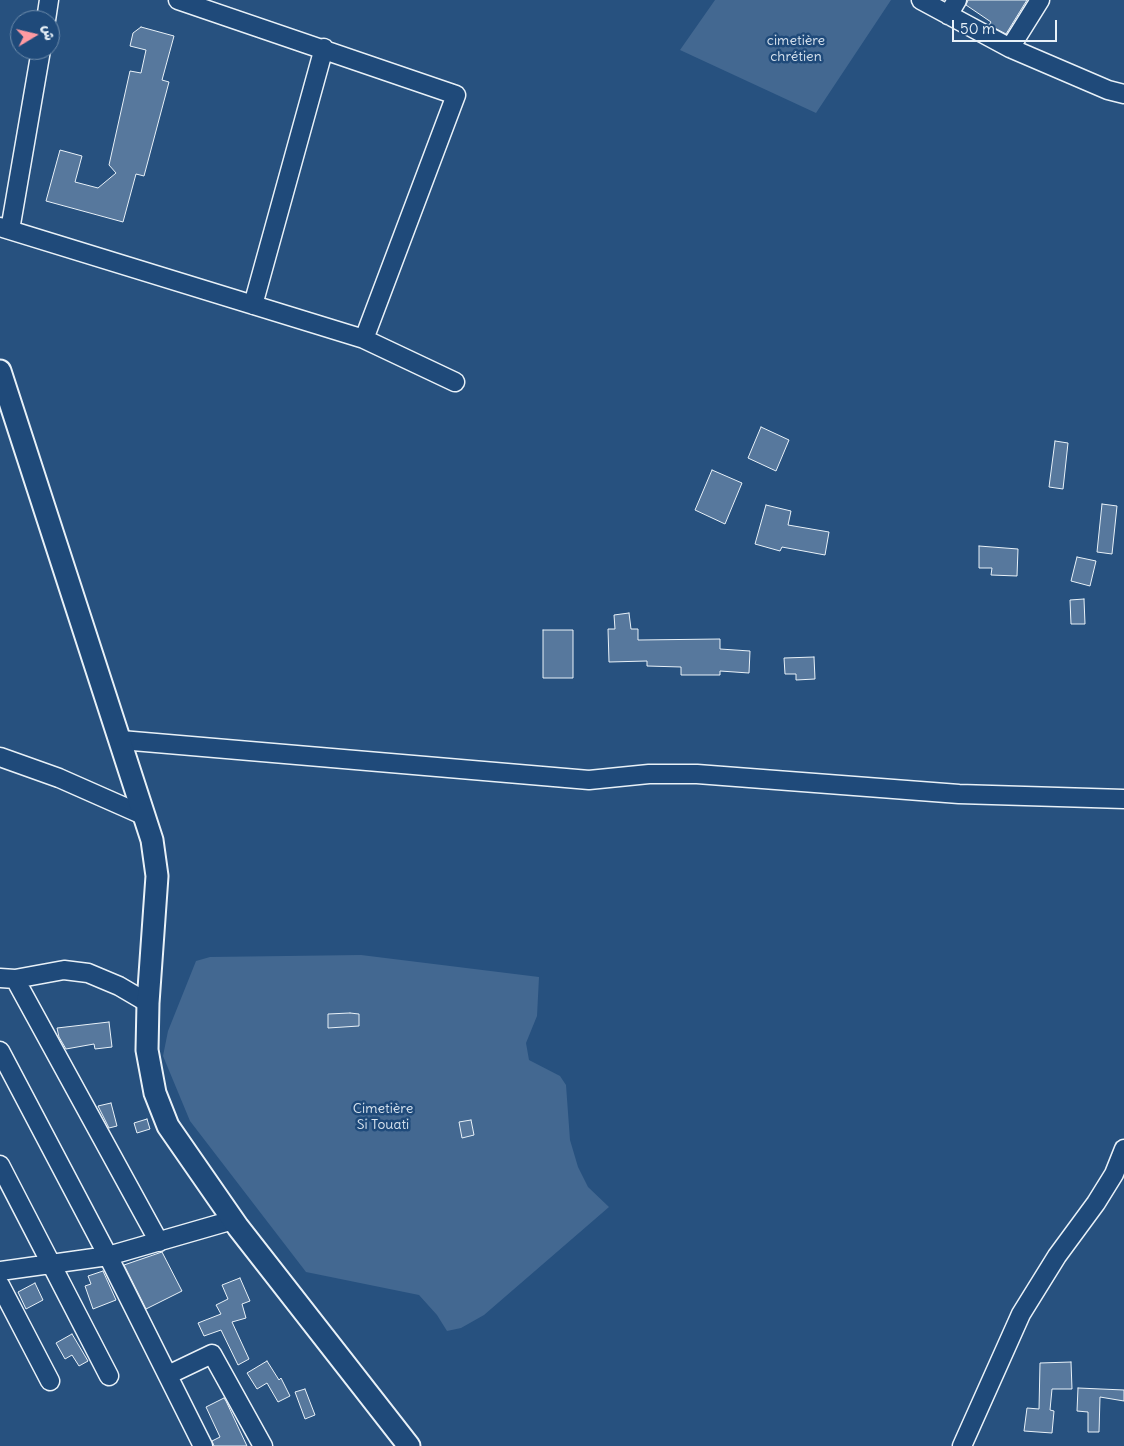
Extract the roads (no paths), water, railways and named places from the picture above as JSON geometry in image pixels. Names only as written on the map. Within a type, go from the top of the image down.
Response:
[{"type":"main road","points":[[0,371],[146,816],[152,840],[157,876],[148,1003],[147,1050],[158,1101],[168,1126],[233,1220],[409,1446]]},
{"type":"street","points":[[178,0],[324,48],[456,95],[364,339]]},
{"type":"street","points":[[921,0],[952,7],[1010,48],[1108,90],[1124,94]]},
{"type":"street","points":[[1010,48],[1040,0]]},
{"type":"street","points":[[253,305],[324,48]]},
{"type":"street","points":[[39,60],[5,229],[364,339],[455,382]]},
{"type":"street","points":[[120,740],[589,780],[649,774],[698,774],[959,794],[1124,799]]},
{"type":"street","points":[[0,757],[59,778],[146,816]]},
{"type":"street","points":[[148,1003],[119,986],[88,973],[64,970],[8,979],[159,1242]]},
{"type":"street","points":[[0,1051],[108,1256],[203,1446]]},
{"type":"street","points":[[962,1446],[1021,1314],[1057,1256],[1096,1203],[1114,1174],[1124,1149]]},
{"type":"street","points":[[0,1165],[109,1376]]},
{"type":"street","points":[[0,1271],[108,1256],[233,1220]]},
{"type":"street","points":[[0,1285],[50,1381]]},
{"type":"street","points":[[168,1375],[212,1354],[263,1446]]},
{"type":"park label","name":"cimetière chrétien","points":[[796,49]]},
{"type":"park label","name":"Cimetière Si Touati","points":[[383,1118]]}]
